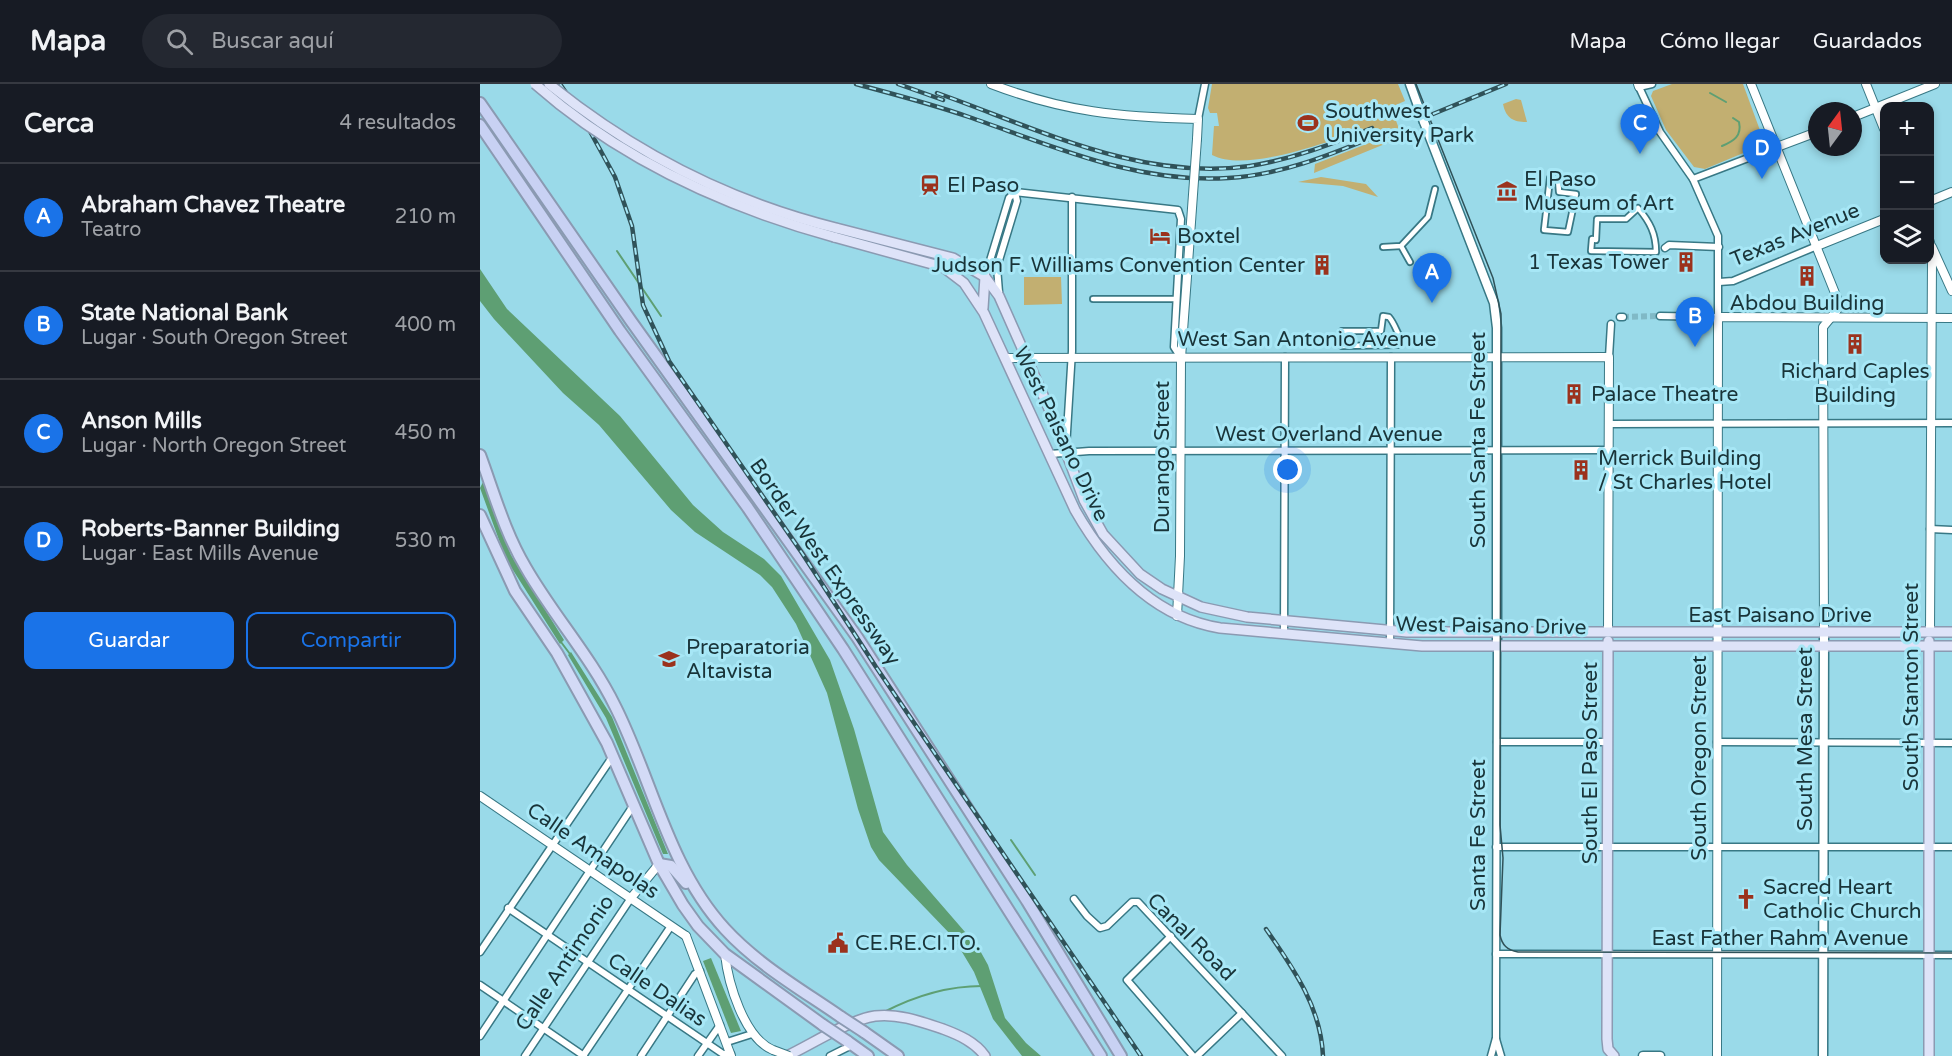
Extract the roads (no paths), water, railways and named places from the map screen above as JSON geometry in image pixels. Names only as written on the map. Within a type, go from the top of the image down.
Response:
[{"type":"highway","name":"Border West Expressway","points":[[480,103],[631,321],[856,637],[1027,901],[1121,1056]]},
{"type":"highway","name":"Border West Expressway","points":[[480,125],[620,331],[748,508],[843,649],[1101,1056]]},
{"type":"highway","points":[[480,455],[515,548],[541,594],[566,647],[659,864],[698,926],[725,954],[857,1050]]},
{"type":"highway","points":[[480,515],[515,591],[566,647],[615,707],[679,860],[714,917],[742,946],[898,1056]]},
{"type":"highway","points":[[659,864],[670,866],[687,884],[694,887]]},
{"type":"main road","name":"West Paisano Drive","points":[[534,84],[603,135],[679,179],[759,214],[953,258],[985,277],[999,296],[1066,451],[1089,511],[1110,544],[1140,574],[1179,598],[1223,613],[1390,630],[1608,633]]},
{"type":"main road","name":"West Paisano Drive","points":[[549,84],[614,132],[690,175],[835,232],[943,267],[964,283],[984,313],[1075,510],[1101,550],[1137,589],[1177,616],[1198,624],[1220,628],[1390,643],[1497,646],[1608,645]]},
{"type":"main road","name":"South Santa Fe Street","points":[[1410,84],[1493,297],[1497,356],[1497,632]]},
{"type":"main road","points":[[984,313],[985,277]]},
{"type":"main road","name":"Santa Fe Street","points":[[1497,632],[1497,646]]},
{"type":"main road","name":"South Stanton Street","points":[[1929,1056],[1930,632]]},
{"type":"main road","name":"East Paisano Drive","points":[[1608,633],[1952,632]]},
{"type":"main road","name":"South El Paso Street","points":[[1608,633],[1607,1045],[1613,1056]]},
{"type":"main road","name":"South Mesa Street","points":[[1823,1056],[1824,633]]},
{"type":"main road","name":"East Paisano Drive","points":[[1608,645],[1952,646]]},
{"type":"main road","points":[[788,1056],[862,1020],[892,1016],[926,1023],[954,1033],[968,1040],[985,1056]]},
{"type":"main road","points":[[1613,1056],[1619,1056]]},
{"type":"main road","points":[[1643,1056],[1660,1056]]},
{"type":"street","points":[[991,84],[1013,88],[1088,113],[1198,119]]},
{"type":"street","name":"Durango Street","points":[[1177,616],[1181,358],[1198,119],[1205,84]]},
{"type":"street","points":[[1652,84],[1639,86],[1660,132],[1693,179],[1718,236],[1718,317]]},
{"type":"street","points":[[1751,84],[1817,246]]},
{"type":"street","points":[[1866,84],[1880,118]]},
{"type":"street","points":[[1862,113],[1935,84]]},
{"type":"street","points":[[1693,179],[1808,135]]},
{"type":"street","points":[[1550,178],[1558,180],[1559,192],[1576,194],[1568,232],[1544,230],[1550,178]]},
{"type":"street","points":[[1383,247],[1401,246],[1428,217],[1435,189]]},
{"type":"street","points":[[1015,192],[1178,210],[1181,219],[1174,347],[1181,358]]},
{"type":"street","points":[[985,277],[1009,198],[1015,192]]},
{"type":"street","points":[[999,296],[997,267],[1017,201],[1015,192]]},
{"type":"street","points":[[1934,199],[1952,192]]},
{"type":"street","points":[[1066,451],[1072,358],[1071,197]]},
{"type":"street","points":[[1638,208],[1650,225],[1656,246],[1656,252],[1591,251],[1592,239],[1596,240],[1597,219],[1626,219],[1638,208]]},
{"type":"street","name":"Texas Avenue","points":[[1719,282],[1733,281],[1880,221]]},
{"type":"street","points":[[1665,248],[1669,245],[1719,246]]},
{"type":"street","points":[[1401,246],[1410,262]]},
{"type":"street","name":"South Mesa Street","points":[[1817,246],[1839,303],[1822,327],[1824,633]]},
{"type":"street","points":[[1934,249],[1952,291]]},
{"type":"street","name":"South Stanton Street","points":[[1930,264],[1930,632]]},
{"type":"street","points":[[1093,300],[1175,299]]},
{"type":"street","points":[[1383,316],[1389,317],[1396,325],[1396,333],[1401,341],[1396,346],[1342,346],[1342,331],[1381,331],[1383,316]]},
{"type":"street","points":[[1660,316],[1952,318]]},
{"type":"street","name":"South Oregon Street","points":[[1717,1056],[1718,317]]},
{"type":"street","name":"South El Paso Street","points":[[1608,633],[1611,324]]},
{"type":"street","points":[[1284,632],[1285,357]]},
{"type":"street","points":[[1390,643],[1391,357]]},
{"type":"street","name":"West San Antonio Avenue","points":[[1005,358],[1609,357]]},
{"type":"street","points":[[1609,424],[1952,423]]},
{"type":"street","name":"West Overland Avenue","points":[[1050,454],[1066,451],[1609,450]]},
{"type":"street","points":[[1930,530],[1952,530]]},
{"type":"street","name":"Santa Fe Street","points":[[1497,646],[1496,1038],[1501,1056]]},
{"type":"street","points":[[1497,742],[1608,741]]},
{"type":"street","points":[[1717,742],[1952,743]]},
{"type":"street","points":[[480,952],[551,844],[613,756]]},
{"type":"street","name":"Calle Amapolas","points":[[480,796],[686,936]]},
{"type":"street","points":[[480,1036],[592,872],[634,806]]},
{"type":"street","points":[[1496,847],[1952,847]]},
{"type":"street","name":"Calle Antimonio","points":[[525,1056],[631,898],[659,864]]},
{"type":"street","name":"Canal Road","points":[[1074,899],[1100,928],[1107,926],[1132,902],[1138,902],[1282,1056]]},
{"type":"street","name":"Calle Dalias","points":[[508,908],[723,1054],[731,1055]]},
{"type":"street","points":[[480,985],[584,1056],[671,926]]},
{"type":"street","points":[[698,926],[686,936],[720,1025],[730,1041],[731,1055]]},
{"type":"street","points":[[1171,936],[1129,975],[1127,980],[1129,985],[1195,1056],[1242,1013]]},
{"type":"street","points":[[725,954],[727,972],[748,1035],[765,1046],[788,1056]]},
{"type":"street","name":"East Father Rahm Avenue","points":[[1496,954],[1952,955]]},
{"type":"street","points":[[641,1056],[695,974],[700,971]]},
{"type":"street","points":[[698,1056],[720,1025]]},
{"type":"street","points":[[730,1041],[748,1035]]},
{"type":"street","name":"Santa Fe Street","points":[[1491,1056],[1496,1038]]},
{"type":"street","points":[[830,1056],[857,1050]]},
{"type":"waterway","points":[[1710,93],[1726,102]]},
{"type":"waterway","points":[[1722,146],[1738,134],[1739,122],[1733,118]]},
{"type":"waterway","points":[[617,251],[661,316]]},
{"type":"waterway","points":[[561,642],[570,654]]},
{"type":"waterway","points":[[1011,840],[1035,875]]},
{"type":"waterway","points":[[884,1012],[931,993],[982,986]]},
{"type":"tunnel","points":[[1623,317],[1660,316]]},
{"type":"tram line","points":[[1416,84],[1493,278],[1501,314],[1500,825],[1503,858],[1500,935],[1502,942],[1511,950],[1518,952],[1952,953]]},
{"type":"railway","points":[[560,84],[580,113],[615,177],[632,226],[643,305],[669,361],[802,553],[876,667],[1141,1056]]},
{"type":"railway","points":[[856,84],[955,112],[1096,161],[1161,175],[1228,178],[1266,173],[1321,157],[1376,136]]},
{"type":"railway","points":[[898,84],[943,100]]},
{"type":"railway","points":[[1433,114],[1506,84]]},
{"type":"railway","points":[[937,93],[1090,149],[1169,166],[1210,169],[1250,166],[1312,150],[1372,128]]},
{"type":"railway","points":[[1266,929],[1304,989],[1317,1021],[1323,1056]]},
{"type":"place","name":"Southwest University Park","points":[[1308,123]]},
{"type":"place","name":"Anson Mills","points":[[1640,154]]},
{"type":"place","name":"Roberts-Banner Building","points":[[1762,179]]},
{"type":"place","name":"El Paso","points":[[930,185]]},
{"type":"place","name":"El Paso Museum of Art","points":[[1507,191]]},
{"type":"place","name":"Boxtel","points":[[1160,236]]},
{"type":"place","name":"1 Texas Tower","points":[[1686,262]]},
{"type":"place","name":"Judson F. Williams Convention Center","points":[[1322,265]]},
{"type":"place","name":"Abdou Building","points":[[1807,276]]},
{"type":"place","name":"Abraham Chavez Theatre","points":[[1432,303]]},
{"type":"place","name":"Richard Caples Building","points":[[1855,344]]},
{"type":"place","name":"State National Bank","points":[[1695,347]]},
{"type":"place","name":"Palace Theatre","points":[[1574,394]]},
{"type":"place","name":"Merrick Building / St Charles Hotel","points":[[1581,470]]},
{"type":"place","name":"Preparatoria Altavista","points":[[669,659]]},
{"type":"place","name":"Sacred Heart Catholic Church","points":[[1746,899]]},
{"type":"place","name":"CE.RE.CI.TO.","points":[[838,943]]}]
